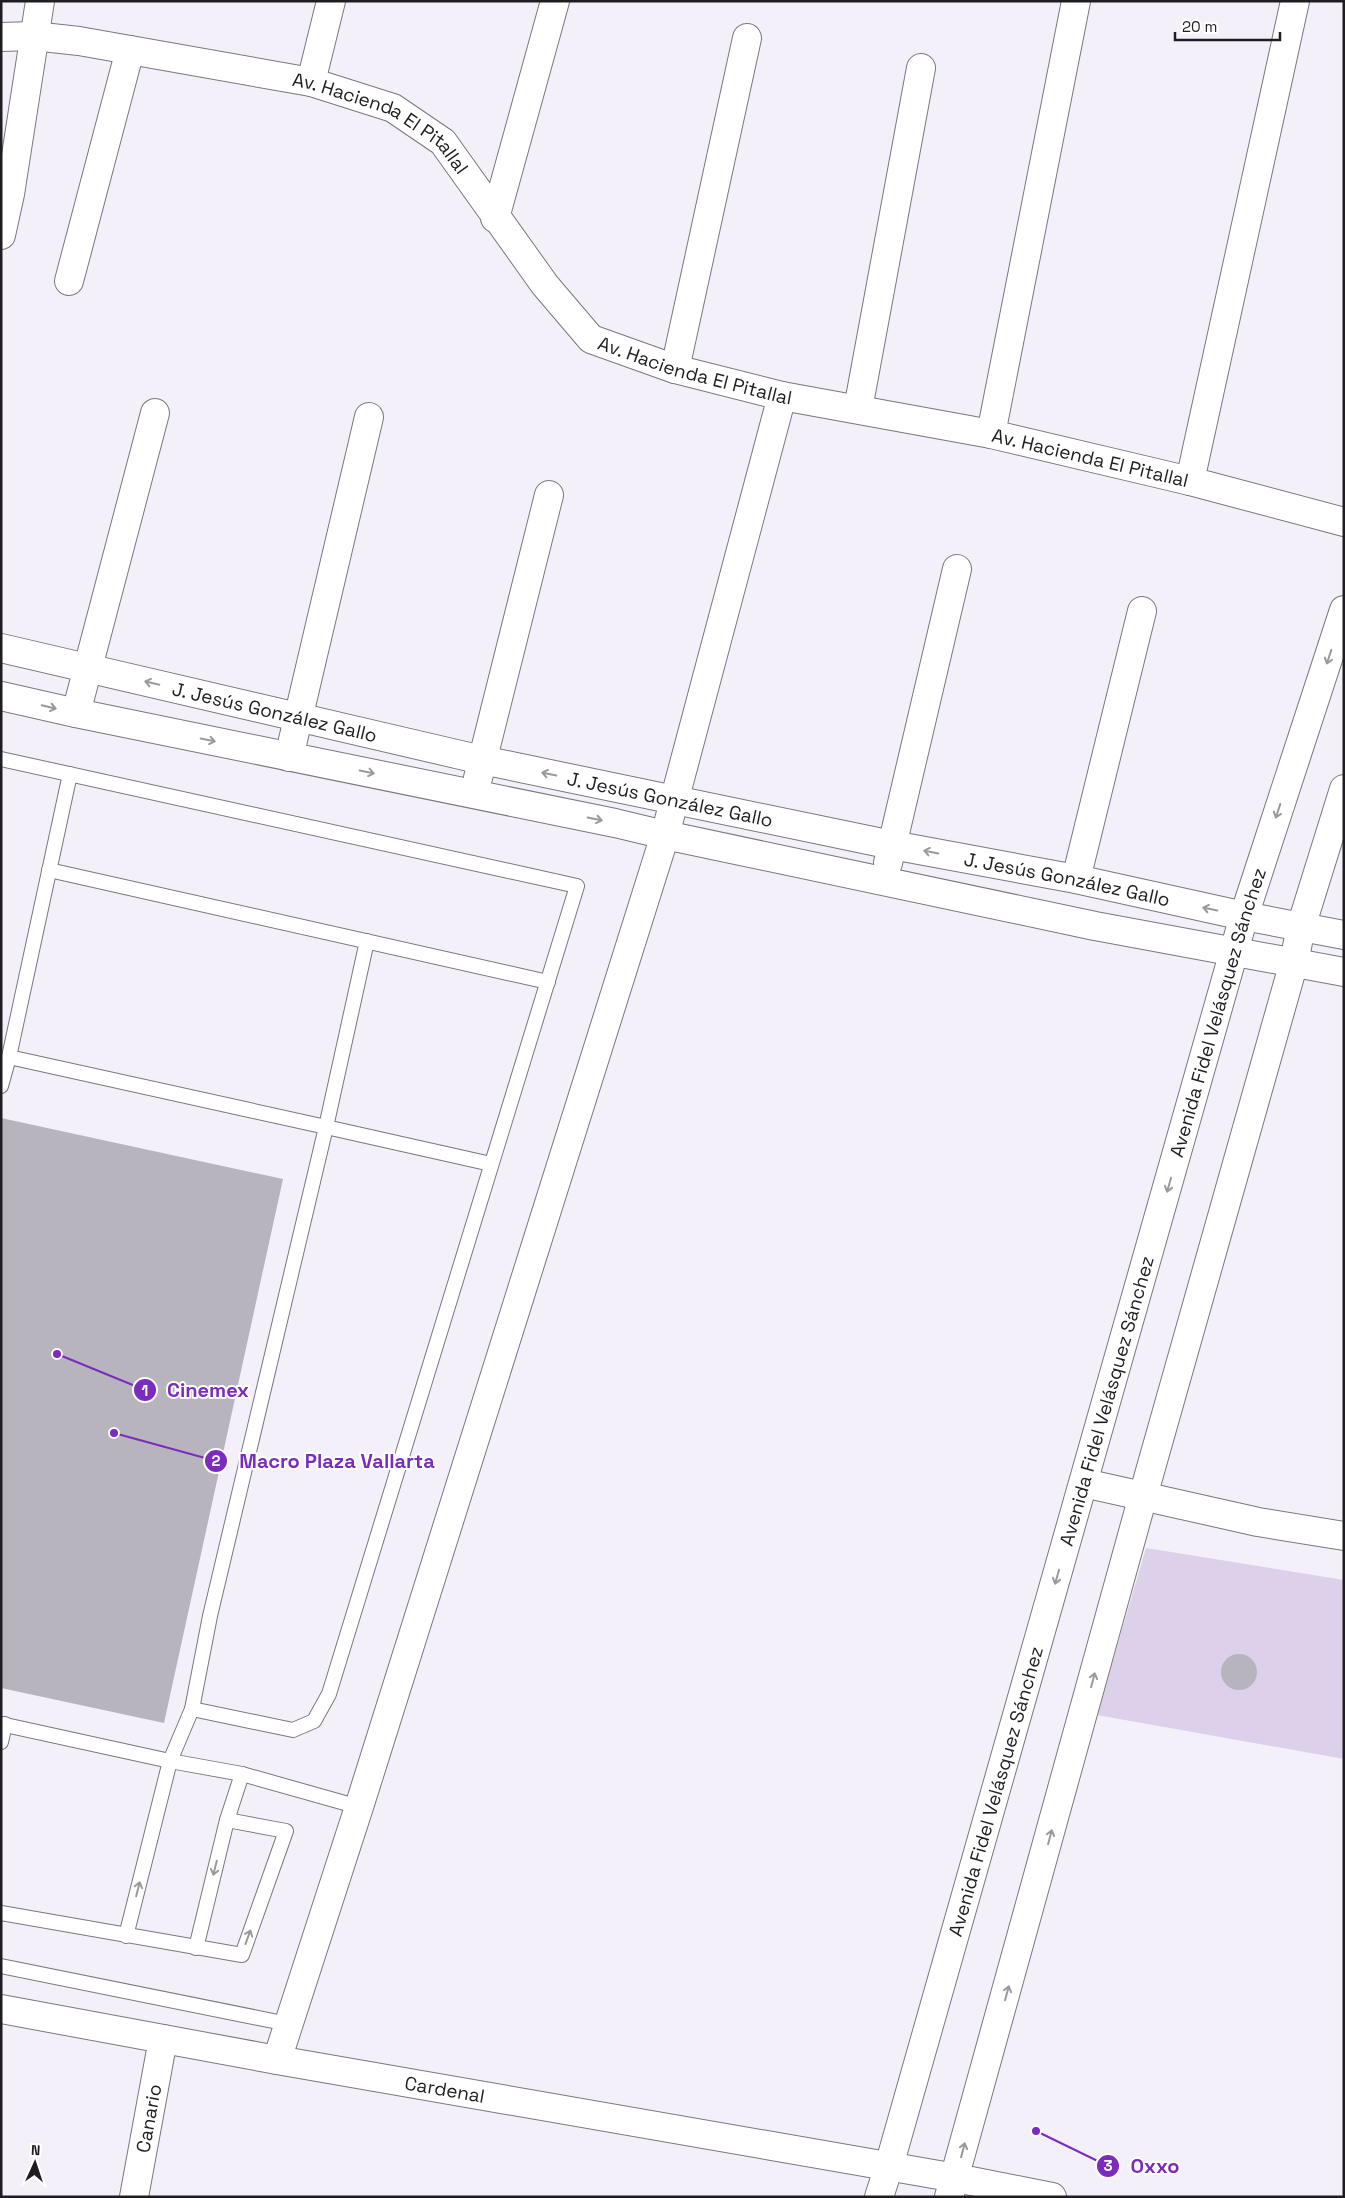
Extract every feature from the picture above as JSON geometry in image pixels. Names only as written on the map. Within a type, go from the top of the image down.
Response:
[{"type":"street","points":[[1,234],[10,194],[33,36],[40,1]]},
{"type":"street","points":[[311,82],[331,1]]},
{"type":"street","points":[[495,218],[555,1]]},
{"type":"street","points":[[991,434],[1076,1]]},
{"type":"street","points":[[1190,481],[1295,1]]},
{"type":"street","name":"Av. Hacienda El Pitallal","points":[[1,36],[33,36],[130,50],[311,82],[393,108],[443,142],[495,218],[545,285],[591,339],[675,370],[782,396],[991,434],[1190,481],[1344,522]]},
{"type":"street","points":[[675,370],[746,38]]},
{"type":"street","points":[[69,280],[130,50]]},
{"type":"street","points":[[858,409],[921,68]]},
{"type":"street","points":[[277,2060],[359,1807],[665,835],[782,396]]},
{"type":"street","points":[[76,713],[155,414]]},
{"type":"street","points":[[289,757],[369,416]]},
{"type":"street","points":[[474,793],[549,496]]},
{"type":"street","points":[[884,881],[957,569]]},
{"type":"street","name":"Avenida Fidel Velásquez Sánchez","points":[[879,2197],[1244,916],[1344,610]]},
{"type":"street","points":[[1076,879],[1142,611]]},
{"type":"street","name":"J. Jesús González Gallo","points":[[1,648],[482,760],[892,845],[1076,879],[1244,916],[1344,935]]},
{"type":"street","name":"J. Jesús González Gallo","points":[[1,696],[289,757],[474,793],[1095,926],[1344,972]]},
{"type":"street","points":[[953,2187],[1143,1496],[1294,962],[1301,927],[1344,789]]},
{"type":"street","points":[[1084,1483],[1258,1522],[1344,1536]]},
{"type":"street","name":"Cardenal","points":[[1,2009],[277,2060],[889,2166],[953,2187],[1052,2197]]},
{"type":"street","name":"Canario","points":[[134,2197],[163,2039]]},
{"type":"lane","points":[[1,759],[577,886],[329,1694],[314,1721],[293,1730],[192,1709]]},
{"type":"lane","points":[[1,1086],[9,1057],[70,774]]},
{"type":"lane","points":[[50,870],[548,982]]},
{"type":"lane","points":[[126,1936],[170,1761],[192,1709],[212,1607],[326,1126],[367,941]]},
{"type":"lane","points":[[9,1057],[491,1164]]},
{"type":"lane","points":[[1,1742],[3,1724],[170,1761],[242,1774],[359,1807]]},
{"type":"lane","points":[[196,1948],[227,1820],[242,1774]]},
{"type":"lane","points":[[1,1913],[242,1955],[286,1832],[227,1820]]},
{"type":"lane","points":[[1,1966],[288,2024]]},
{"type":"shaded area","points":[[1146,1548],[1344,1580],[1344,1759],[1097,1715]]},
{"type":"building","points":[[1,1118],[283,1179],[164,1723],[1,1688]]},
{"type":"building","points":[[1239,1654],[1246,1655],[1252,1659],[1256,1665],[1256,1679],[1252,1685],[1246,1689],[1239,1690],[1232,1689],[1226,1685],[1222,1679],[1221,1672],[1222,1665],[1226,1659],[1232,1655]]},
{"type":"place","name":"Cinemex","points":[[57,1354]]},
{"type":"place","name":"Macro Plaza Vallarta","points":[[114,1433]]},
{"type":"place","name":"Oxxo","points":[[1036,2131]]}]
